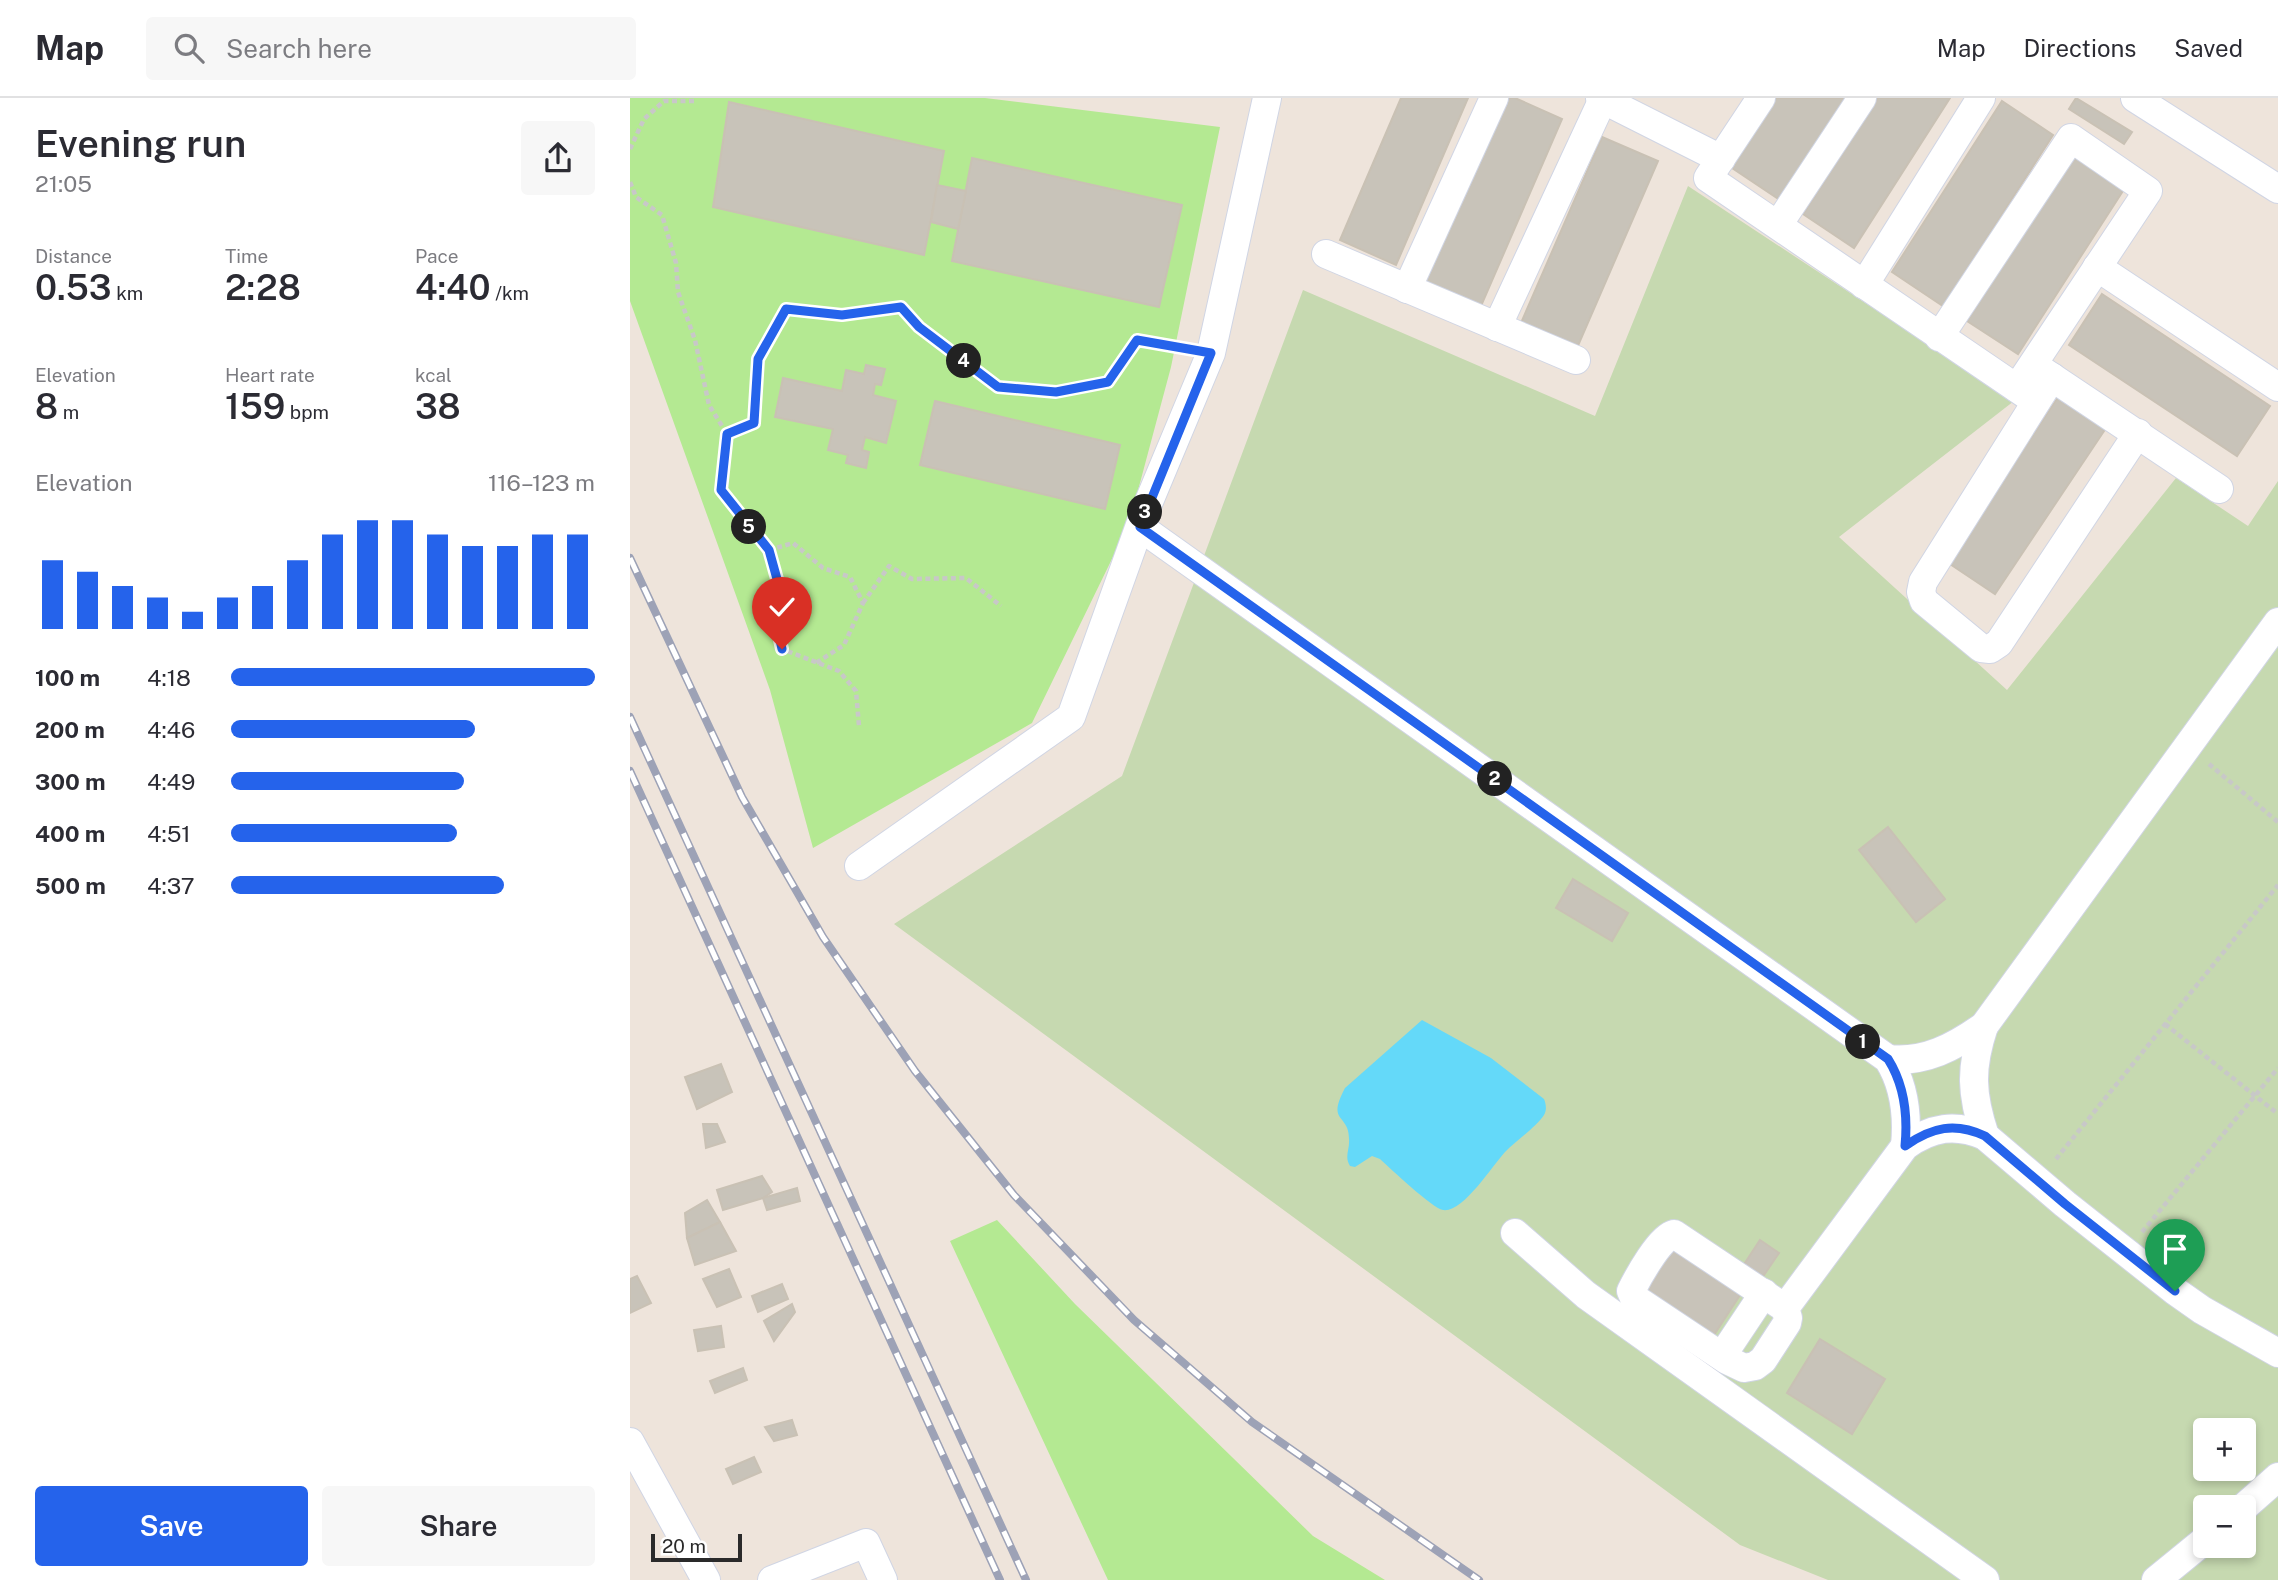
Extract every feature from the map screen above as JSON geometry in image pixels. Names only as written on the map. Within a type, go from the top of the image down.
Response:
[{"type":"street","points":[[859,866],[1071,717],[1140,527],[1211,353],[1268,98]]},
{"type":"street","points":[[1407,289],[1494,98]]},
{"type":"street","points":[[1714,169],[1761,98]]},
{"type":"street","points":[[1778,225],[1862,98]]},
{"type":"street","points":[[1864,285],[1981,98]]},
{"type":"street","points":[[2135,98],[2278,189]]},
{"type":"street","points":[[1497,327],[1601,99],[1714,169],[1778,225],[2027,396]]},
{"type":"street","points":[[1940,337],[2071,138],[2148,191],[2096,267],[2043,370],[1923,582],[1921,592],[1924,601],[1981,648],[1990,649],[1999,643],[2138,433]]},
{"type":"street","points":[[1326,254],[1576,360]]},
{"type":"street","points":[[2096,267],[2278,387]]},
{"type":"street","points":[[2043,370],[2219,489]]},
{"type":"street","points":[[1140,527],[1888,1059],[1902,1089],[1907,1127],[1905,1146]]},
{"type":"street","points":[[1888,1059],[1923,1059],[1956,1044],[1983,1026],[2278,622]]},
{"type":"street","points":[[1983,1026],[1974,1058],[1973,1074],[1976,1108],[1985,1136]]},
{"type":"street","points":[[1775,1301],[1905,1146],[1926,1132],[1939,1128],[1971,1130],[1985,1136],[2038,1182],[2202,1310],[2278,1353]]},
{"type":"street","points":[[1515,1233],[1586,1295],[1985,1580]]},
{"type":"street","points":[[1669,1234],[1680,1237],[1775,1301],[1787,1324],[1763,1360],[1755,1366],[1744,1368],[1632,1295],[1633,1287],[1669,1234]]},
{"type":"street","points":[[1717,1389],[1728,1360]]},
{"type":"street","points":[[630,1442],[706,1580]]},
{"type":"street","points":[[2256,1497],[2278,1478]]},
{"type":"street","points":[[772,1580],[866,1543],[883,1580]]},
{"type":"street","points":[[2156,1580],[2193,1549]]},
{"type":"path","points":[[630,149],[644,119],[664,101],[694,101]]},
{"type":"path","points":[[630,182],[636,197],[662,215],[676,263],[678,292],[695,340],[709,405],[727,434],[721,490],[769,550],[777,579],[775,617],[782,649],[839,671],[856,691],[859,726]]},
{"type":"path","points":[[727,434],[754,423],[758,359],[786,309],[842,315],[901,307],[919,327],[998,387],[1056,392],[1108,382],[1137,340],[1211,353]]},
{"type":"path","points":[[769,550],[793,543],[823,568],[850,577],[863,603]]},
{"type":"path","points":[[815,663],[844,645],[863,603],[889,566],[912,579],[966,578],[1002,606]]},
{"type":"path","points":[[2188,747],[2278,822]]},
{"type":"path","points":[[2038,1182],[2278,885]]},
{"type":"path","points":[[2165,1024],[2278,1114]]},
{"type":"path","points":[[2126,1252],[2278,1068]]},
{"type":"green space","points":[[630,98],[985,98],[1220,127],[1171,367],[1129,524],[1032,723],[813,848],[770,690],[630,301]]},
{"type":"green space","points":[[1688,186],[2014,401],[1839,537],[2007,690],[2176,478],[2248,526],[2278,481],[2278,1580],[1828,1580],[1740,1545],[894,924],[1122,776],[1303,290],[1595,416]]},
{"type":"green space","points":[[997,1220],[1075,1304],[1313,1536],[1385,1580],[1108,1580],[950,1241]]},
{"type":"water","points":[[1422,1020],[1491,1058],[1544,1099],[1546,1105],[1540,1120],[1505,1152],[1468,1197],[1451,1209],[1438,1208],[1380,1159],[1372,1156],[1355,1167],[1350,1166],[1347,1159],[1348,1131],[1338,1113],[1345,1088]]},
{"type":"building","points":[[1401,98],[1468,98],[1396,265],[1340,240]]},
{"type":"building","points":[[1505,98],[1515,98],[1562,119],[1481,306],[1425,281]]},
{"type":"building","points":[[1772,98],[1845,98],[1780,200],[1729,166]]},
{"type":"building","points":[[1878,98],[1950,98],[1854,248],[1803,214]]},
{"type":"building","points":[[2076,98],[2132,132],[2124,144],[2069,109]]},
{"type":"building","points":[[2002,101],[2053,135],[1943,306],[1892,272]]},
{"type":"building","points":[[729,102],[944,151],[924,255],[713,207]]},
{"type":"building","points":[[1602,137],[1658,161],[1577,348],[1521,323]]},
{"type":"building","points":[[2077,150],[2128,183],[2018,354],[1967,321]]},
{"type":"building","points":[[972,158],[1182,205],[1159,307],[952,261]]},
{"type":"building","points":[[937,185],[966,191],[958,229],[931,222]]},
{"type":"building","points":[[2102,294],[2270,406],[2237,456],[2069,345]]},
{"type":"building","points":[[866,365],[885,369],[881,385],[875,384],[873,395],[896,401],[886,443],[865,437],[862,450],[869,452],[866,468],[846,463],[848,455],[828,450],[833,429],[775,417],[783,378],[842,391],[846,370],[864,374]]},
{"type":"building","points":[[2059,396],[2106,428],[1995,594],[1947,562]]},
{"type":"building","points":[[935,401],[1120,445],[1105,509],[920,465]]},
{"type":"building","points":[[1888,827],[1945,899],[1916,922],[1859,850]]},
{"type":"building","points":[[1573,879],[1628,913],[1612,941],[1556,908]]},
{"type":"building","points":[[721,1064],[732,1092],[697,1109],[685,1077]]},
{"type":"building","points":[[703,1124],[717,1124],[725,1142],[706,1148]]},
{"type":"building","points":[[762,1176],[772,1192],[763,1198],[723,1210],[717,1190]]},
{"type":"building","points":[[797,1188],[800,1201],[767,1210],[763,1198]]},
{"type":"building","points":[[707,1200],[720,1222],[687,1238],[685,1213]]},
{"type":"building","points":[[720,1222],[736,1251],[695,1265],[687,1238]]},
{"type":"building","points":[[1760,1240],[1779,1253],[1762,1278],[1743,1266]]},
{"type":"building","points":[[1673,1246],[1742,1292],[1710,1341],[1641,1295]]},
{"type":"building","points":[[729,1269],[741,1297],[717,1307],[703,1279]]},
{"type":"building","points":[[637,1276],[651,1303],[630,1313],[630,1279]]},
{"type":"building","points":[[782,1284],[788,1299],[758,1312],[752,1296]]},
{"type":"building","points":[[792,1304],[795,1312],[774,1341],[764,1321]]},
{"type":"building","points":[[721,1326],[724,1347],[698,1351],[694,1330]]},
{"type":"building","points":[[1820,1339],[1885,1379],[1852,1434],[1787,1393]]},
{"type":"building","points":[[743,1368],[747,1380],[715,1393],[710,1381]]},
{"type":"building","points":[[792,1420],[797,1435],[774,1441],[765,1427]]},
{"type":"building","points":[[754,1457],[761,1472],[733,1484],[726,1469]]},
{"type":"railway","points":[[630,558],[742,797],[823,937],[915,1071],[1014,1195],[1134,1320],[1252,1422],[1479,1580]]},
{"type":"railway","points":[[630,717],[1026,1580]]},
{"type":"railway","points":[[630,771],[1000,1580]]},
{"type":"route","points":[[782,649],[775,617],[777,579],[769,550],[721,490],[727,434],[754,423],[758,359],[786,309],[842,315],[901,307],[919,327],[998,387],[1056,392],[1108,382],[1137,340],[1211,353],[1140,527],[1888,1059],[1902,1089],[1907,1127],[1905,1146],[1926,1132],[1939,1128],[1956,1127],[1985,1136],[2065,1204],[2175,1291]]}]
